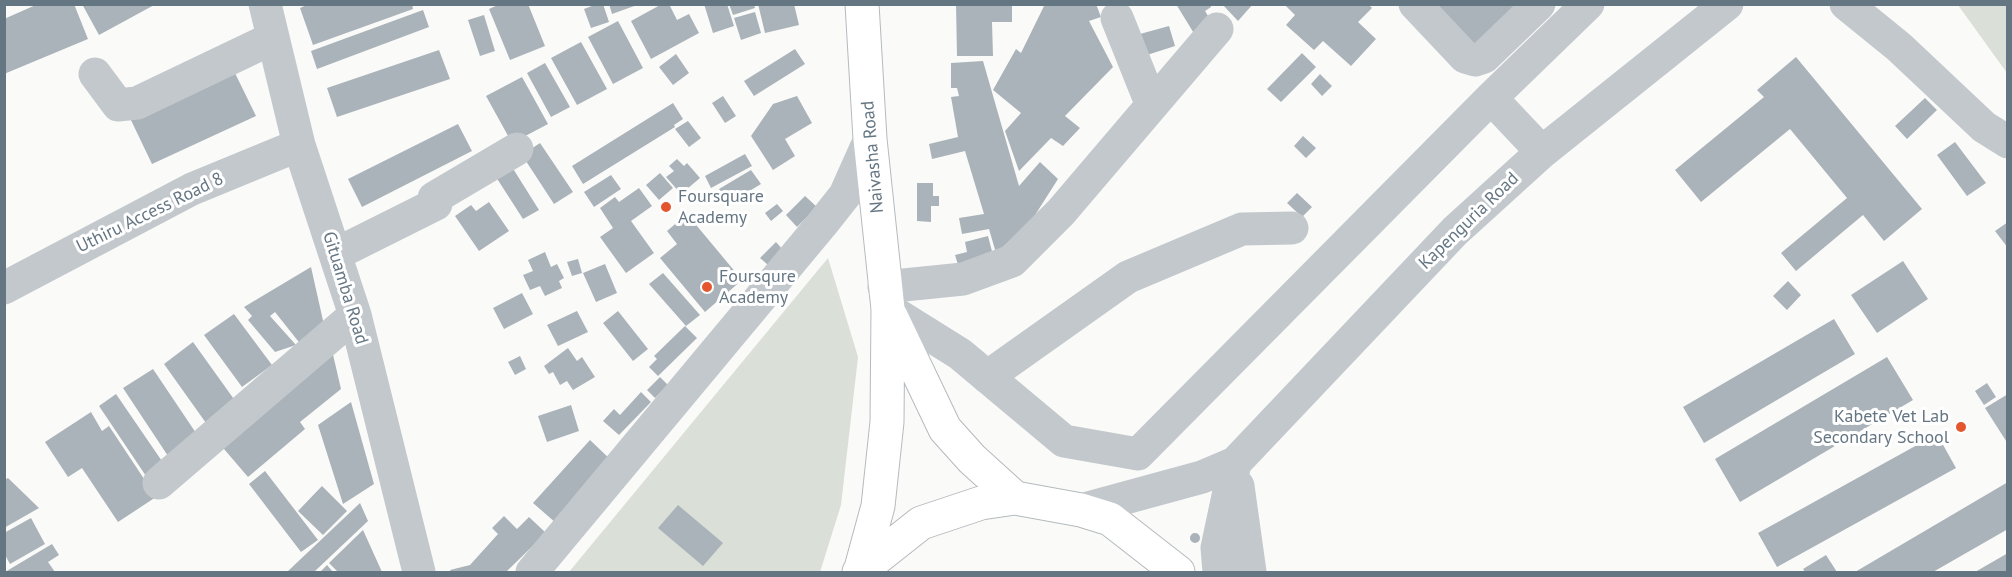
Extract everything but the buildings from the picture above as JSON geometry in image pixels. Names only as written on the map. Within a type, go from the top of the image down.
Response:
[{"type":"main road","name":"Naivasha Road","points":[[862,4],[870,139],[886,298]]},
{"type":"main road","points":[[886,298],[945,429],[972,459],[1015,498]]},
{"type":"main road","points":[[860,572],[878,506],[887,423],[886,298]]},
{"type":"main road","points":[[860,572],[921,524],[981,502],[1015,498],[1081,510],[1110,519],[1178,573]]},
{"type":"street","name":"Gituamba Road","points":[[265,4],[299,145],[355,315],[419,573]]},
{"type":"street","points":[[1415,4],[1465,57],[1475,60],[1484,57],[1539,4]]},
{"type":"street","name":"Kapenguria Road","points":[[1081,510],[1202,477],[1236,463],[1455,231],[1542,152],[1727,4]]},
{"type":"street","points":[[1846,4],[1899,46],[1984,127],[2007,142]]},
{"type":"street","points":[[886,298],[960,354],[1064,441],[1138,454],[1491,98],[1575,7]]},
{"type":"street","points":[[1117,18],[1151,104]]},
{"type":"street","points":[[886,298],[963,279],[1012,261],[1061,212],[1216,29]]},
{"type":"street","points":[[94,74],[118,105],[137,103],[273,38]]},
{"type":"street","points":[[1491,98],[1542,152]]},
{"type":"street","points":[[532,573],[845,195],[870,139]]},
{"type":"street","name":"Uthiru Access Road 8","points":[[4,288],[192,189],[299,145]]},
{"type":"street","points":[[336,254],[436,204],[434,198],[517,149]]},
{"type":"street","points":[[987,377],[1128,277],[1242,229],[1292,228]]},
{"type":"street","points":[[159,483],[355,315]]},
{"type":"street","points":[[1219,573],[1217,548],[1236,463]]},
{"type":"street","points":[[1236,463],[1250,573]]},
{"type":"shaded area","points":[[1958,5],[2007,5],[2007,73]]},
{"type":"shaded area","points":[[828,258],[858,357],[841,505],[820,572],[569,572]]},
{"type":"place","name":"Foursquare Academy","points":[[666,207]]},
{"type":"place","name":"Foursqure Academy","points":[[707,287]]},
{"type":"place","name":"Kabete Vet Lab Secondary School","points":[[1961,427]]}]
